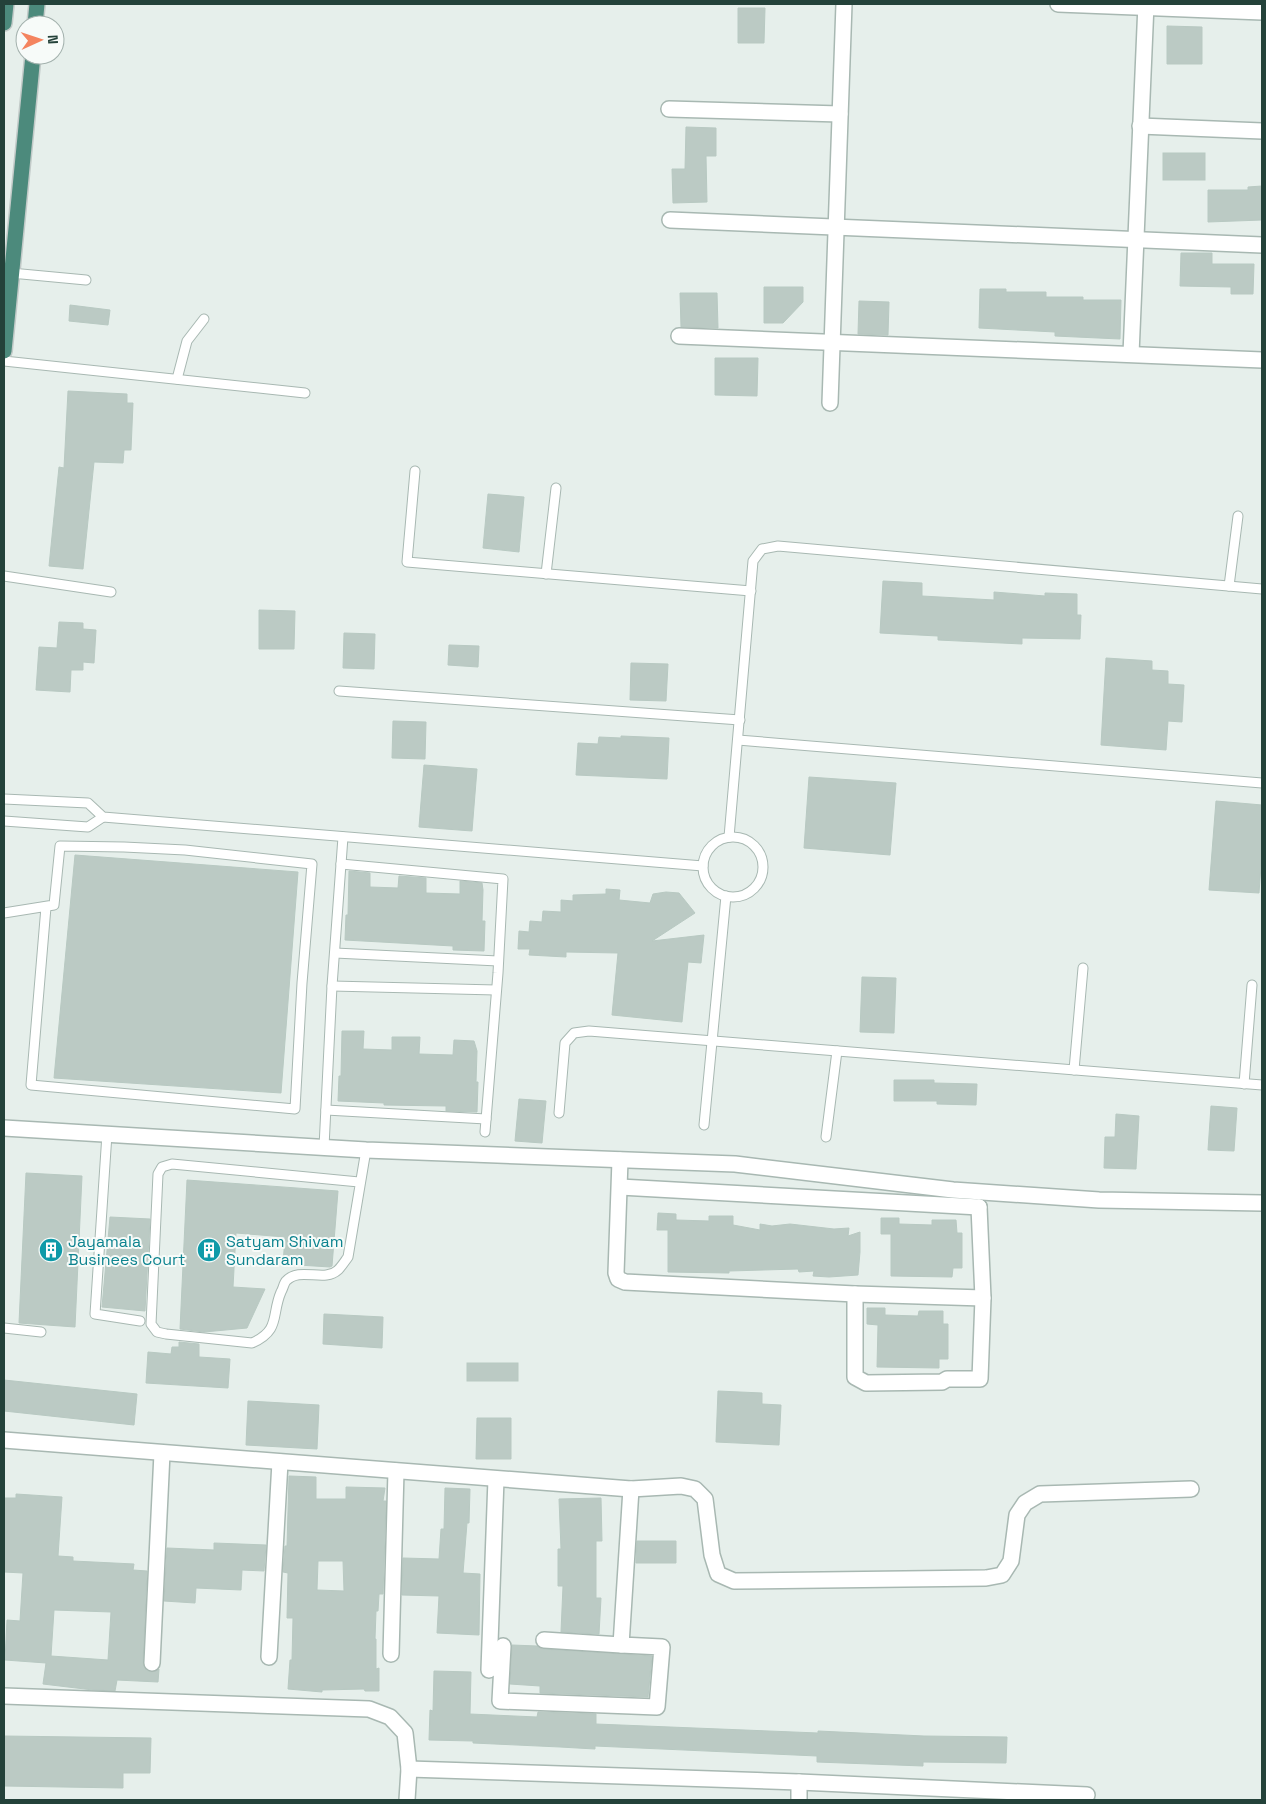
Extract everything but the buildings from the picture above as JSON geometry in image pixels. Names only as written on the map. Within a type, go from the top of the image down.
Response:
[{"type":"highway","points":[[4,23],[6,4]]},
{"type":"highway","points":[[4,351],[32,65]]},
{"type":"street","points":[[830,403],[844,4]]},
{"type":"street","points":[[1058,4],[1145,5],[1262,12]]},
{"type":"street","points":[[1131,354],[1145,5]]},
{"type":"street","points":[[669,109],[840,114]]},
{"type":"street","points":[[1140,126],[1262,131]]},
{"type":"street","points":[[670,220],[1262,245]]},
{"type":"street","points":[[679,336],[1262,360]]},
{"type":"street","points":[[4,1128],[366,1150],[735,1164],[953,1190],[1100,1200],[1262,1203]]},
{"type":"street","points":[[620,1160],[616,1273],[618,1279],[625,1282],[855,1294],[983,1298]]},
{"type":"street","points":[[620,1187],[979,1207]]},
{"type":"street","points":[[953,1190],[979,1207]]},
{"type":"street","points":[[855,1294],[855,1377],[866,1383],[942,1382],[947,1379],[980,1379],[983,1298],[979,1207]]},
{"type":"street","points":[[4,1440],[631,1489],[681,1486],[695,1489],[705,1500],[712,1556],[718,1574],[734,1581],[994,1577],[1002,1575],[1011,1561],[1017,1515],[1025,1503],[1040,1494],[1191,1489]]},
{"type":"street","points":[[152,1663],[162,1453]]},
{"type":"street","points":[[269,1657],[280,1462]]},
{"type":"street","points":[[391,1654],[396,1471]]},
{"type":"street","points":[[489,1670],[496,1479]]},
{"type":"street","points":[[621,1645],[631,1489]]},
{"type":"street","points":[[503,1646],[500,1701],[657,1707],[662,1647],[544,1640]]},
{"type":"street","points":[[4,1696],[370,1709],[390,1717],[405,1733],[409,1769],[407,1800]]},
{"type":"street","points":[[409,1769],[799,1782],[1087,1795]]},
{"type":"street","points":[[799,1782],[799,1800]]},
{"type":"lane","points":[[11,273],[86,280]]},
{"type":"lane","points":[[178,379],[187,341],[204,319]]},
{"type":"lane","points":[[4,361],[305,393]]},
{"type":"lane","points":[[415,470],[407,562],[751,592]]},
{"type":"lane","points":[[546,574],[556,488]]},
{"type":"lane","points":[[1229,586],[1238,516]]},
{"type":"lane","points":[[729,837],[754,561],[762,549],[778,546],[1262,589]]},
{"type":"lane","points":[[4,576],[111,592]]},
{"type":"lane","points":[[339,691],[740,720]]},
{"type":"lane","points":[[738,740],[1262,783]]},
{"type":"lane","points":[[4,800],[88,803],[103,817],[703,866]]},
{"type":"lane","points":[[4,821],[88,827],[103,817]]},
{"type":"lane","points":[[729,837],[749,842],[759,854],[763,868],[761,879],[755,888],[747,894],[737,897],[726,896],[709,886],[704,876],[703,866],[705,856],[711,847],[729,837]]},
{"type":"lane","points":[[324,1147],[332,986],[343,838]]},
{"type":"lane","points":[[4,913],[54,905],[60,846],[185,850],[312,864],[302,983],[295,1109],[31,1085],[46,907]]},
{"type":"lane","points":[[341,864],[503,878],[485,1132]]},
{"type":"lane","points":[[704,1125],[726,896]]},
{"type":"lane","points":[[335,953],[498,961]]},
{"type":"lane","points":[[1074,1070],[1083,968]]},
{"type":"lane","points":[[1244,1084],[1252,985]]},
{"type":"lane","points":[[332,986],[496,990]]},
{"type":"lane","points":[[559,1113],[565,1043],[574,1033],[589,1031],[1262,1086]]},
{"type":"lane","points":[[826,1137],[837,1051]]},
{"type":"lane","points":[[326,1110],[486,1119]]},
{"type":"lane","points":[[107,1134],[95,1314],[140,1320]]},
{"type":"lane","points":[[359,1182],[172,1164],[162,1167],[158,1174],[151,1324],[157,1332],[166,1334],[252,1343],[265,1338],[273,1324],[279,1297],[286,1281],[299,1274],[326,1276],[338,1270],[348,1257],[359,1182],[366,1150]]},
{"type":"lane","points":[[4,1328],[41,1332]]},
{"type":"place","name":"Jayamala Businees Court","points":[[51,1250]]},
{"type":"place","name":"Satyam Shivam Sundaram","points":[[209,1250]]}]
